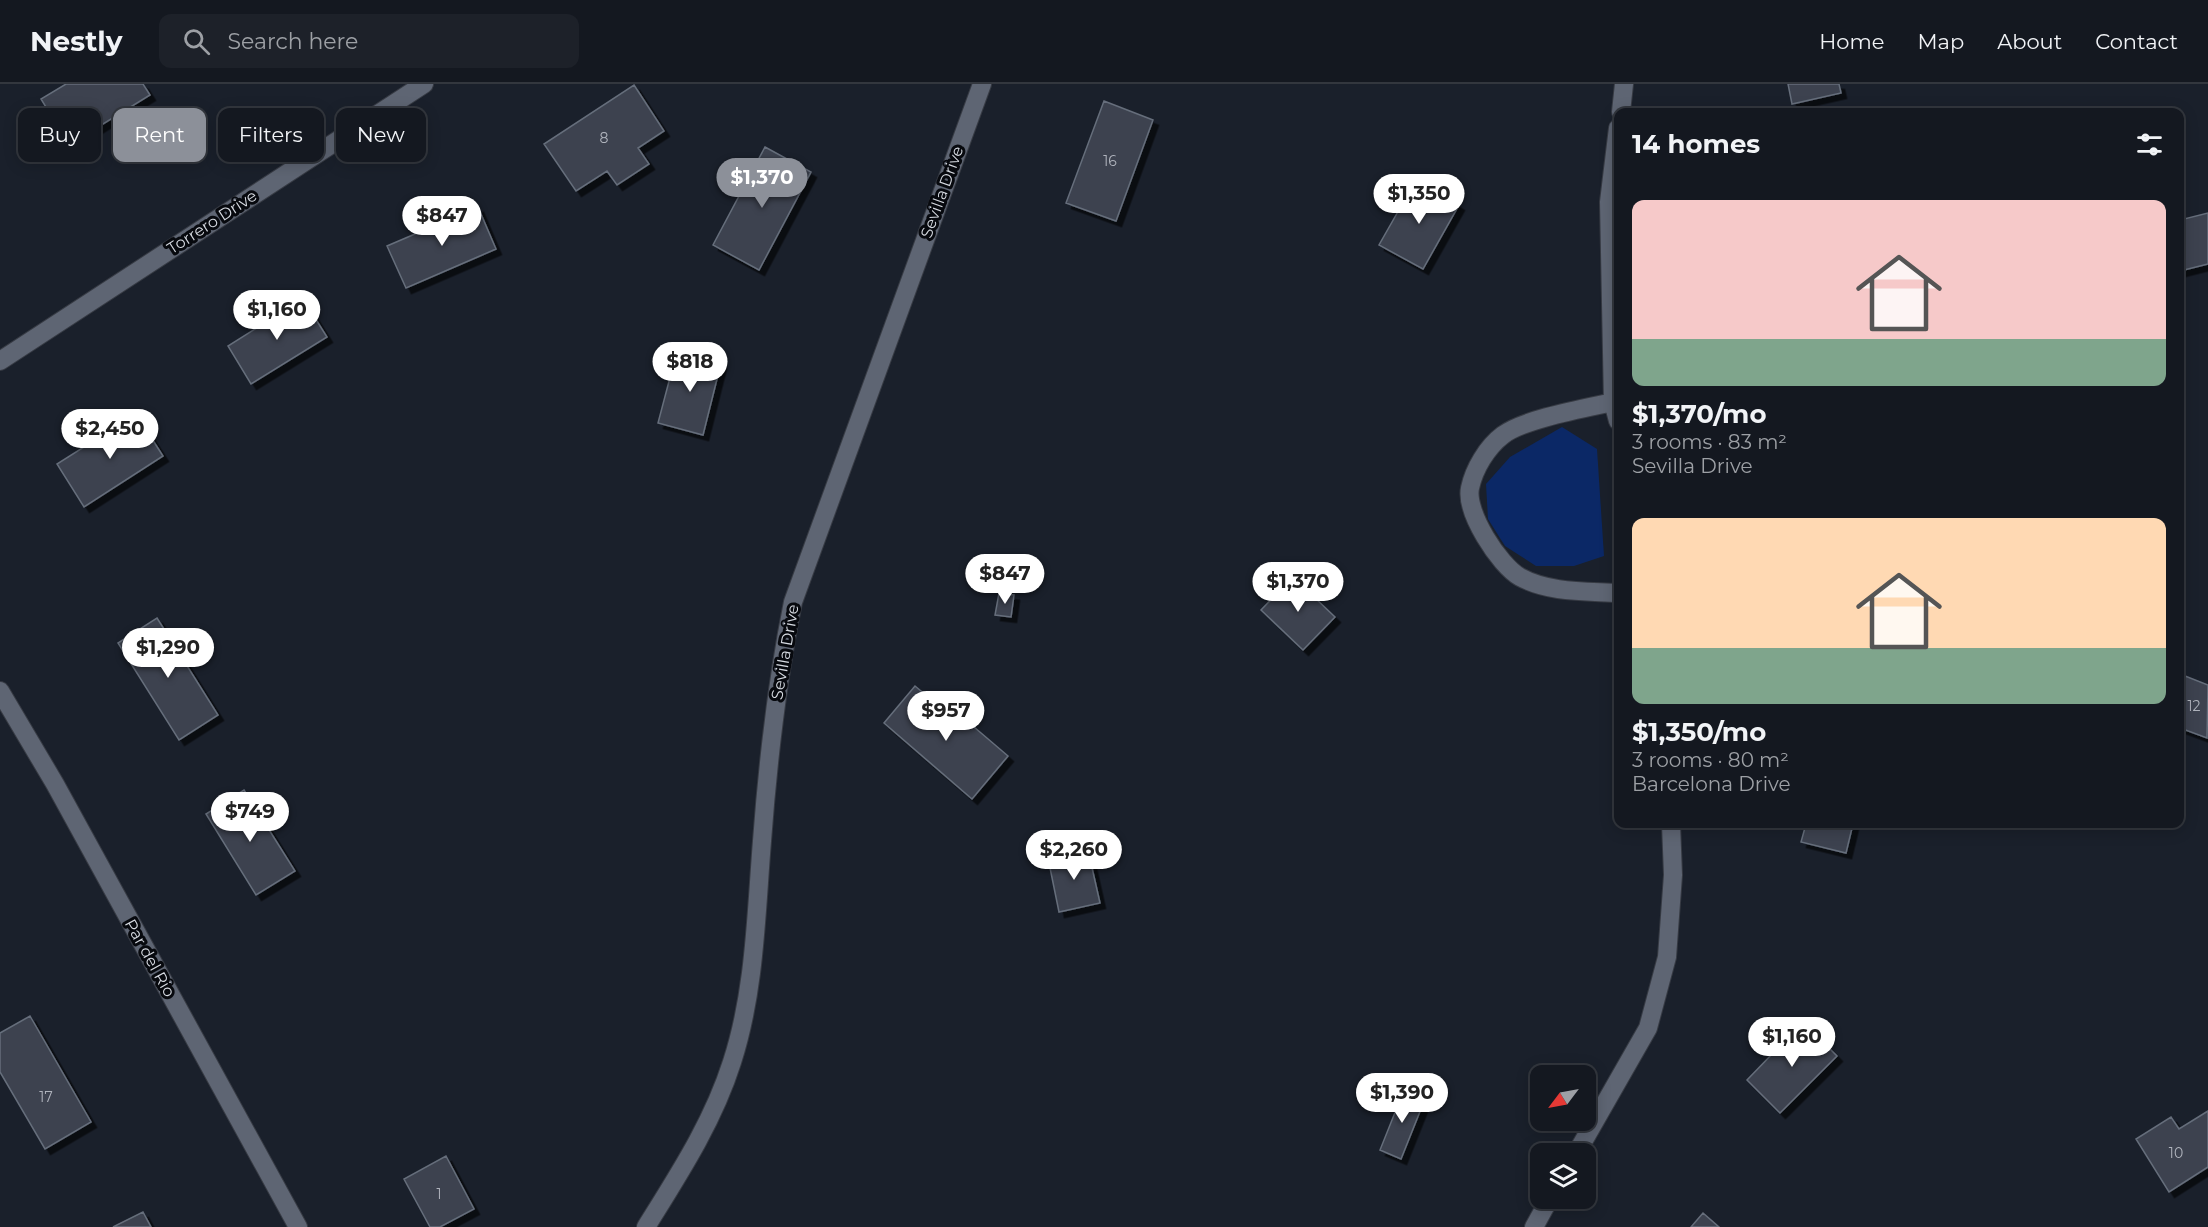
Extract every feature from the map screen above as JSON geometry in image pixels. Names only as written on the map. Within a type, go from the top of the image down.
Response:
[{"type":"street","name":"Torrero Drive","points":[[0,361],[424,84]]},
{"type":"street","name":"Sevilla Drive","points":[[646,1227],[699,1142],[732,1062],[750,989],[768,759],[779,671],[793,602],[982,84]]},
{"type":"street","points":[[1621,108],[1624,84]]},
{"type":"street","points":[[1614,161],[1609,202],[1614,406]]},
{"type":"street","points":[[1613,402],[1548,417],[1504,434],[1480,460],[1469,490],[1480,528],[1498,558],[1519,577],[1549,588],[1614,592]]},
{"type":"street","name":"Par del Rio","points":[[0,691],[55,784],[298,1227]]},
{"type":"street","points":[[1582,1143],[1648,1028],[1667,957],[1673,875],[1671,828]]},
{"type":"street","points":[[1534,1227],[1544,1209]]},
{"type":"shaded area","points":[[1562,427],[1597,449],[1604,556],[1574,566],[1536,566],[1505,546],[1488,519],[1486,484],[1510,457]]},
{"type":"building","points":[[66,84],[143,84],[150,95],[129,108],[113,108],[113,118],[101,125],[101,108],[46,108],[41,99]]},
{"type":"building","points":[[1788,84],[1839,84],[1841,93],[1792,104]]},
{"type":"building","points":[[634,85],[664,131],[638,148],[649,164],[617,185],[607,171],[576,191],[544,144]]},
{"type":"building","points":[[1104,101],[1153,120],[1116,221],[1066,203]]},
{"type":"building","points":[[765,147],[811,172],[759,270],[713,245]]},
{"type":"building","points":[[1416,180],[1459,205],[1423,269],[1379,245]]},
{"type":"building","points":[[478,207],[496,249],[406,288],[387,246]]},
{"type":"building","points":[[2208,213],[2208,264],[2184,270],[2184,219]]},
{"type":"building","points":[[303,299],[327,337],[251,384],[228,346]]},
{"type":"building","points":[[677,351],[721,363],[703,435],[658,423]]},
{"type":"building","points":[[136,414],[163,456],[84,507],[57,464]]},
{"type":"building","points":[[1293,577],[1335,617],[1303,650],[1261,610]]},
{"type":"building","points":[[999,593],[1014,595],[1011,617],[995,615]]},
{"type":"building","points":[[157,618],[218,715],[179,740],[118,643]]},
{"type":"building","points":[[2184,676],[2208,685],[2207,738],[2184,729]]},
{"type":"building","points":[[915,686],[963,726],[967,721],[1008,756],[972,799],[884,723]]},
{"type":"building","points":[[244,790],[295,871],[256,895],[206,814]]},
{"type":"building","points":[[1805,828],[1852,828],[1846,853],[1801,842]]},
{"type":"building","points":[[1088,850],[1100,903],[1059,912],[1048,858]]},
{"type":"building","points":[[30,1016],[91,1122],[45,1149],[0,1072],[0,1033]]},
{"type":"building","points":[[1803,1022],[1837,1056],[1780,1113],[1747,1080]]},
{"type":"building","points":[[1404,1090],[1425,1099],[1401,1159],[1380,1150]]},
{"type":"building","points":[[2208,1111],[2208,1167],[2169,1192],[2136,1139],[2171,1117],[2179,1129]]},
{"type":"building","points":[[446,1156],[474,1209],[440,1227],[430,1227],[404,1179]]},
{"type":"building","points":[[143,1212],[151,1227],[113,1227]]},
{"type":"building","points":[[1703,1213],[1719,1227],[1691,1227]]}]
